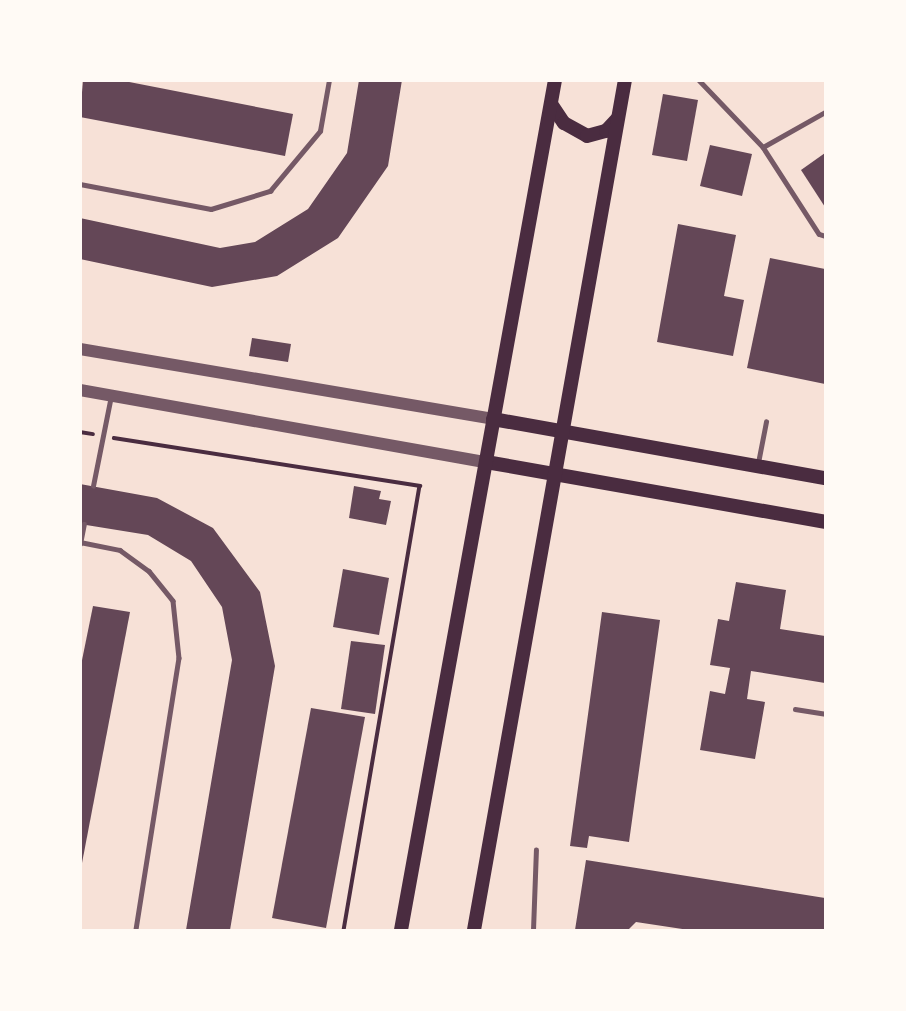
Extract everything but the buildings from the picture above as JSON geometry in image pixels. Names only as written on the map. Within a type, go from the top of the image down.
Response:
[{"type":"main road","points":[[401,930],[555,80]]},
{"type":"main road","points":[[474,930],[625,80]]},
{"type":"main road","points":[[551,104],[564,123],[587,136],[606,131],[617,119]]},
{"type":"main road","points":[[494,419],[825,478]]},
{"type":"main road","points":[[486,462],[825,522]]},
{"type":"street","points":[[80,349],[494,419]]},
{"type":"street","points":[[80,390],[486,462]]},
{"type":"lane","points":[[80,184],[211,209],[270,191],[320,131],[329,80]]},
{"type":"lane","points":[[699,80],[763,147],[819,234],[825,236]]},
{"type":"lane","points":[[763,147],[825,112]]},
{"type":"lane","points":[[819,234],[825,229]]},
{"type":"lane","points":[[93,486],[111,395]]},
{"type":"lane","points":[[757,467],[766,422]]},
{"type":"lane","points":[[84,524],[81,543],[120,550],[149,570],[173,601],[178,658],[136,930]]},
{"type":"lane","points":[[795,709],[825,714]]},
{"type":"lane","points":[[533,930],[537,850]]},
{"type":"path","points":[[80,432],[420,486],[344,930]]}]
